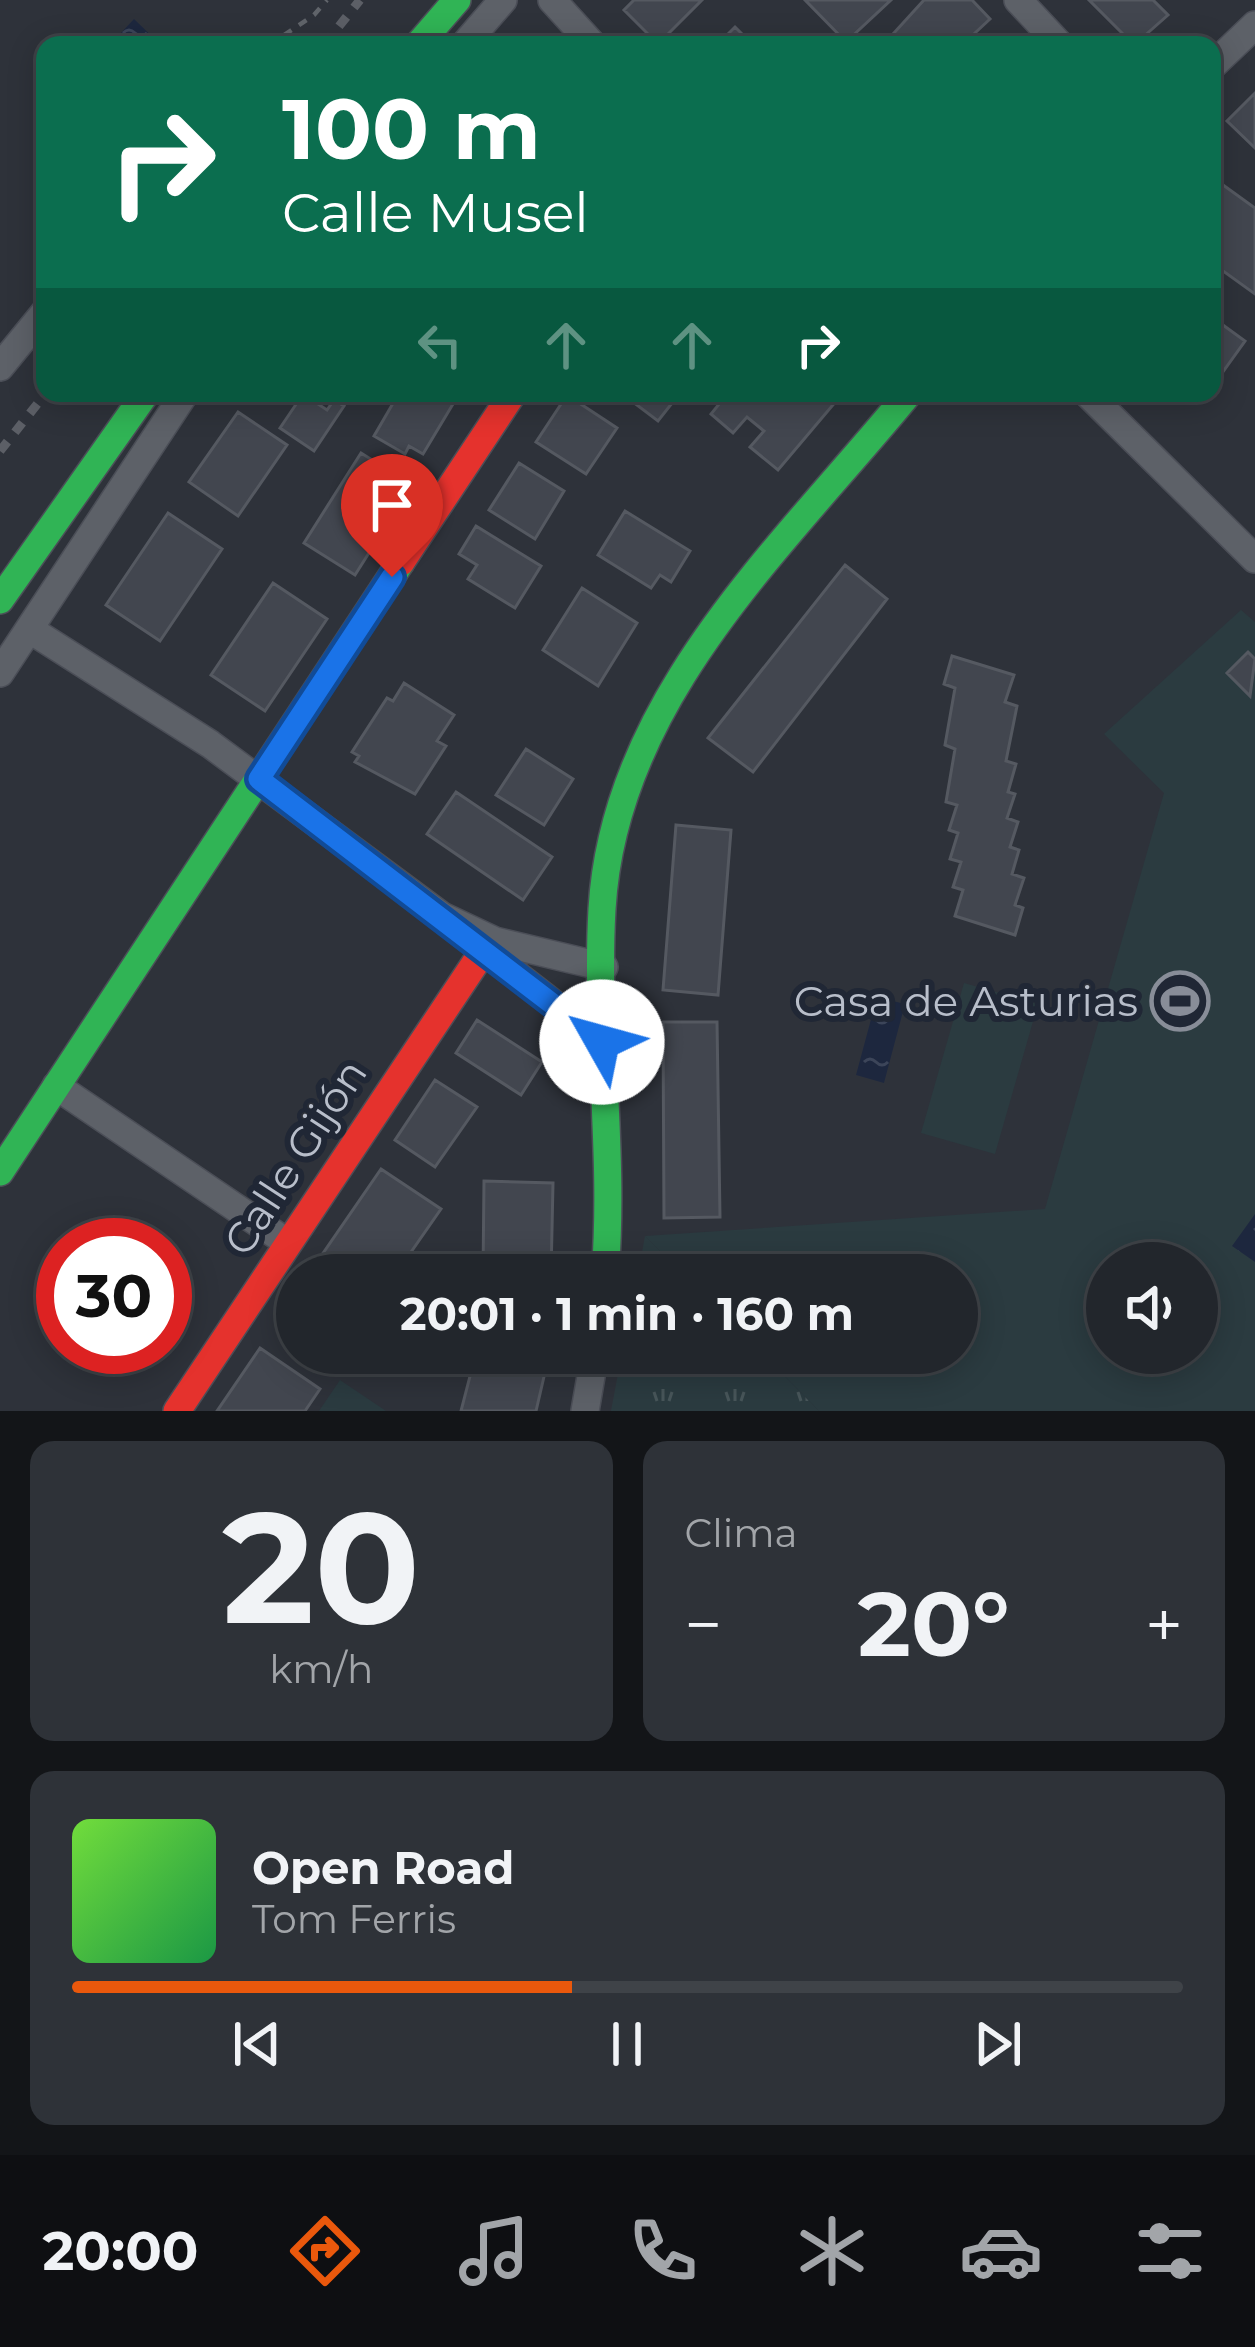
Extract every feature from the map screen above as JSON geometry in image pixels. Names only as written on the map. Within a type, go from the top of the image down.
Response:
[{"type":"street","points":[[426,36],[457,0]]},
{"type":"street","points":[[472,36],[503,0]]},
{"type":"street","points":[[552,0],[585,36]]},
{"type":"street","points":[[1018,0],[1052,36]]},
{"type":"street","points":[[1221,57],[1255,25]]},
{"type":"street","points":[[0,367],[36,323]]},
{"type":"street","points":[[0,600],[140,402]]},
{"type":"street","points":[[0,673],[179,402]]},
{"type":"street","points":[[0,1172],[508,402]]},
{"type":"street","points":[[608,1254],[602,1042],[608,855],[639,745],[721,615],[901,402]]},
{"type":"street","points":[[1096,402],[1255,559]]},
{"type":"street","points":[[29,629],[259,779],[602,1042]]},
{"type":"street","points":[[442,916],[495,941],[604,967]]},
{"type":"street","name":"Calle Gijón","points":[[177,1411],[484,950]]},
{"type":"street","points":[[56,1086],[288,1243]]},
{"type":"street","points":[[585,1411],[591,1374]]},
{"type":"path","points":[[282,36],[327,0]]},
{"type":"green space","name":"Casa de Asturias","points":[[1241,610],[1255,622],[1255,1411],[819,1411],[783,1374],[978,1374],[978,1254],[663,1254],[645,1236],[1045,1209],[1164,793],[1104,734]]},
{"type":"green space","points":[[964,983],[1038,1004],[995,1154],[921,1133]]},
{"type":"green space","points":[[645,1236],[663,1254],[642,1254]]},
{"type":"green space","points":[[618,1374],[783,1374],[819,1411],[611,1411]]},
{"type":"green space","points":[[340,1380],[386,1411],[319,1411]]},
{"type":"water","points":[[134,19],[152,36],[120,36]]},
{"type":"water","points":[[877,997],[905,1004],[884,1083],[856,1075]]},
{"type":"water","points":[[1255,1214],[1255,1262],[1232,1246]]},
{"type":"building","points":[[634,0],[702,0],[666,36],[650,36],[624,10]]},
{"type":"building","points":[[805,0],[891,0],[852,36],[840,36]]},
{"type":"building","points":[[924,0],[972,0],[990,19],[972,36],[891,36]]},
{"type":"building","points":[[1089,0],[1153,0],[1168,15],[1144,36],[1125,36]]},
{"type":"building","points":[[1255,93],[1255,148],[1227,121]]},
{"type":"building","points":[[1221,183],[1255,208],[1255,294],[1221,269]]},
{"type":"building","points":[[1221,324],[1245,341],[1221,374]]},
{"type":"building","points":[[298,402],[315,402],[327,410],[333,402],[344,406],[314,451],[280,428]]},
{"type":"building","points":[[394,402],[454,402],[423,454],[409,446],[405,454],[374,436]]},
{"type":"building","points":[[562,402],[578,402],[617,428],[586,474],[536,442]]},
{"type":"building","points":[[633,402],[673,402],[658,421]]},
{"type":"building","points":[[721,402],[835,402],[778,470],[750,447],[764,431],[747,417],[733,433],[711,414]]},
{"type":"building","points":[[238,412],[287,445],[238,516],[189,482]]},
{"type":"building","points":[[361,453],[412,485],[355,575],[304,543]]},
{"type":"building","points":[[519,463],[564,491],[535,539],[489,510]]},
{"type":"building","points":[[625,511],[690,551],[671,582],[660,575],[651,588],[598,555]]},
{"type":"building","points":[[168,513],[222,549],[160,641],[106,605]]},
{"type":"building","points":[[476,526],[541,566],[515,608],[468,579],[477,565],[459,554]]},
{"type":"building","points":[[845,565],[887,599],[753,772],[708,738]]},
{"type":"building","points":[[273,583],[327,619],[265,711],[211,675]]},
{"type":"building","points":[[582,588],[637,623],[598,686],[543,650]]},
{"type":"building","points":[[1248,652],[1255,659],[1250,696],[1227,673]]},
{"type":"building","points":[[952,656],[1014,675],[1005,702],[1017,706],[1006,761],[1016,764],[1008,792],[1015,794],[1007,818],[1018,822],[1010,847],[1019,850],[1012,874],[1024,878],[1015,905],[1023,908],[1015,935],[955,916],[963,890],[953,887],[961,862],[950,859],[958,833],[949,830],[957,805],[946,802],[955,749],[945,745],[955,688],[944,684]]},
{"type":"building","points":[[404,683],[454,715],[437,741],[446,746],[415,794],[355,762],[359,756],[352,752],[387,698],[393,701]]},
{"type":"building","points":[[526,749],[573,779],[544,825],[496,795]]},
{"type":"building","points":[[456,792],[552,857],[523,900],[427,834]]},
{"type":"building","points":[[676,825],[731,830],[718,995],[663,990]]},
{"type":"building","points":[[477,1020],[542,1062],[521,1095],[456,1053]]},
{"type":"building","points":[[663,1022],[717,1022],[720,1217],[664,1218]]},
{"type":"building","points":[[435,1080],[477,1107],[435,1167],[395,1140]]},
{"type":"building","points":[[381,1169],[441,1209],[410,1254],[322,1254]]},
{"type":"building","points":[[484,1181],[553,1183],[551,1254],[483,1254]]},
{"type":"building","points":[[260,1348],[276,1359],[276,1374],[298,1374],[320,1389],[305,1411],[217,1411]]},
{"type":"building","points":[[471,1374],[545,1374],[536,1411],[461,1411]]},
{"type":"railway","points":[[331,36],[360,0]]},
{"type":"railway","points":[[0,451],[39,402]]},
{"type":"traffic: fast","points":[[426,36],[457,0]]},
{"type":"traffic: fast","points":[[0,600],[140,402]]},
{"type":"traffic: fast","points":[[606,1254],[602,909],[613,833],[637,761],[671,694],[713,630],[901,402]]},
{"type":"traffic: fast","points":[[0,1172],[401,562]]},
{"type":"traffic: jam","points":[[401,562],[507,402]]},
{"type":"traffic: jam","points":[[177,1411],[484,950]]},
{"type":"place","name":"Casa de Asturias","points":[[1180,1001]]},
{"type":"route","points":[[392,577],[259,779],[602,1042]]}]
